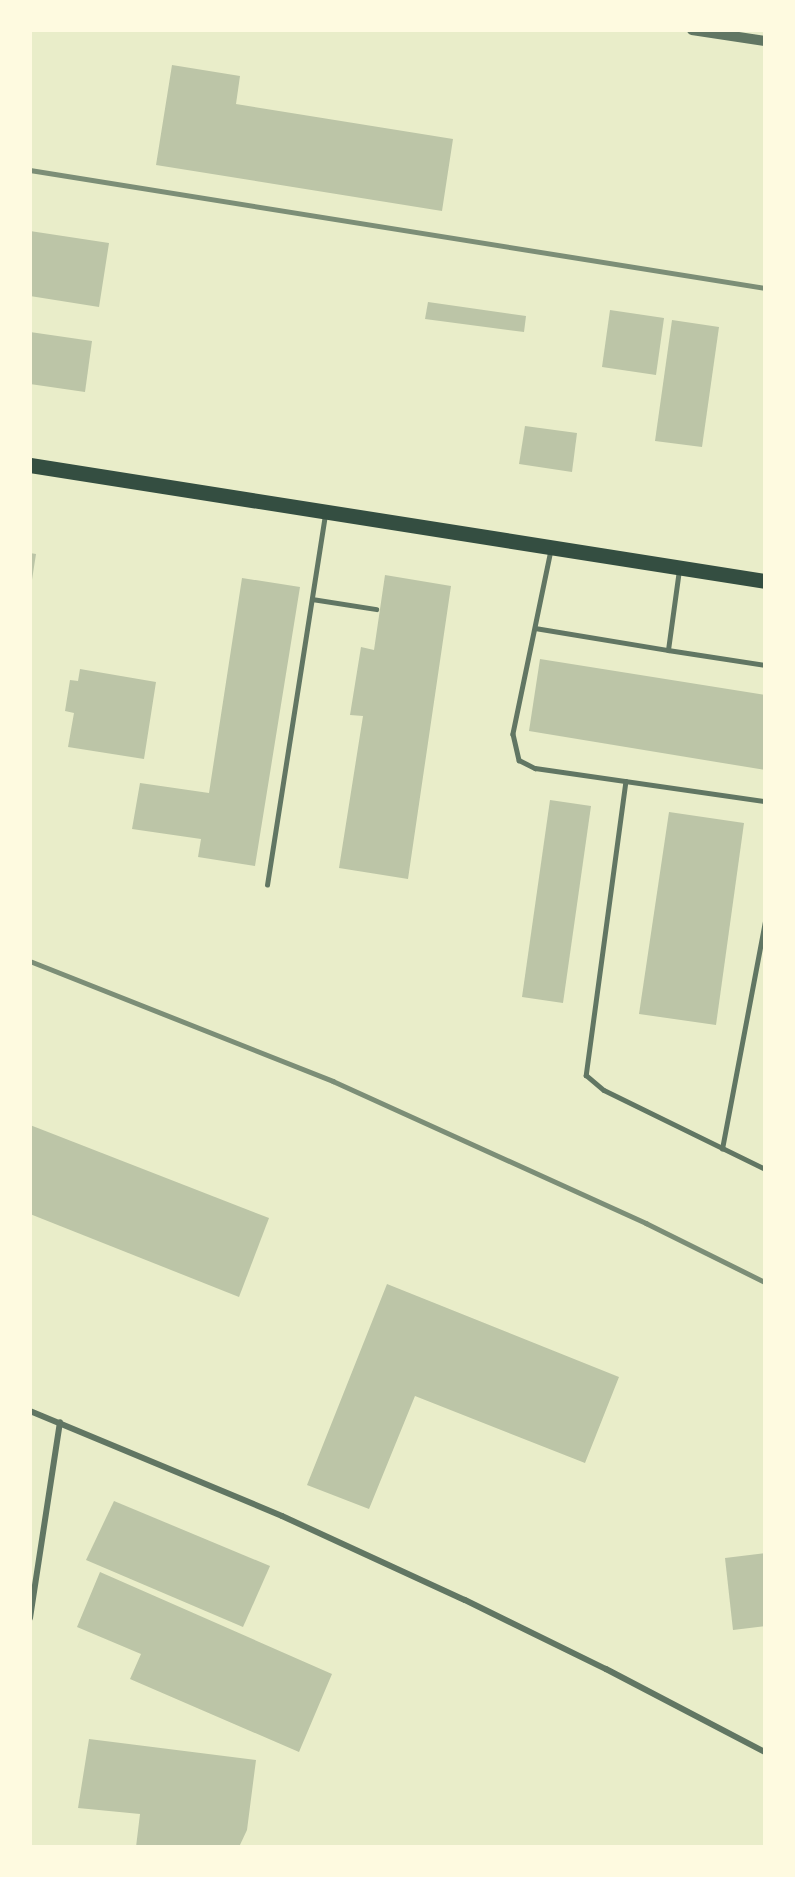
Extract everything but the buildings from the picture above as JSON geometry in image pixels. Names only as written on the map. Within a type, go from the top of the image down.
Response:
[{"type":"main road","points":[[30,465],[765,581]]},
{"type":"street","points":[[692,30],[765,41]]},
{"type":"street","points":[[30,1411],[282,1516],[465,1600],[606,1669],[765,1752]]},
{"type":"street","points":[[30,1618],[60,1422]]},
{"type":"lane","points":[[267,885],[326,512]]},
{"type":"lane","points":[[552,548],[513,734],[519,760],[535,768],[765,801]]},
{"type":"lane","points":[[668,650],[679,568]]},
{"type":"lane","points":[[312,599],[376,609]]},
{"type":"lane","points":[[535,628],[765,664]]},
{"type":"lane","points":[[626,781],[586,1074],[604,1090],[765,1169]]},
{"type":"lane","points":[[722,1149],[765,921]]},
{"type":"railway","points":[[30,170],[765,288]]},
{"type":"railway","points":[[30,961],[333,1081],[646,1223],[765,1282]]}]
